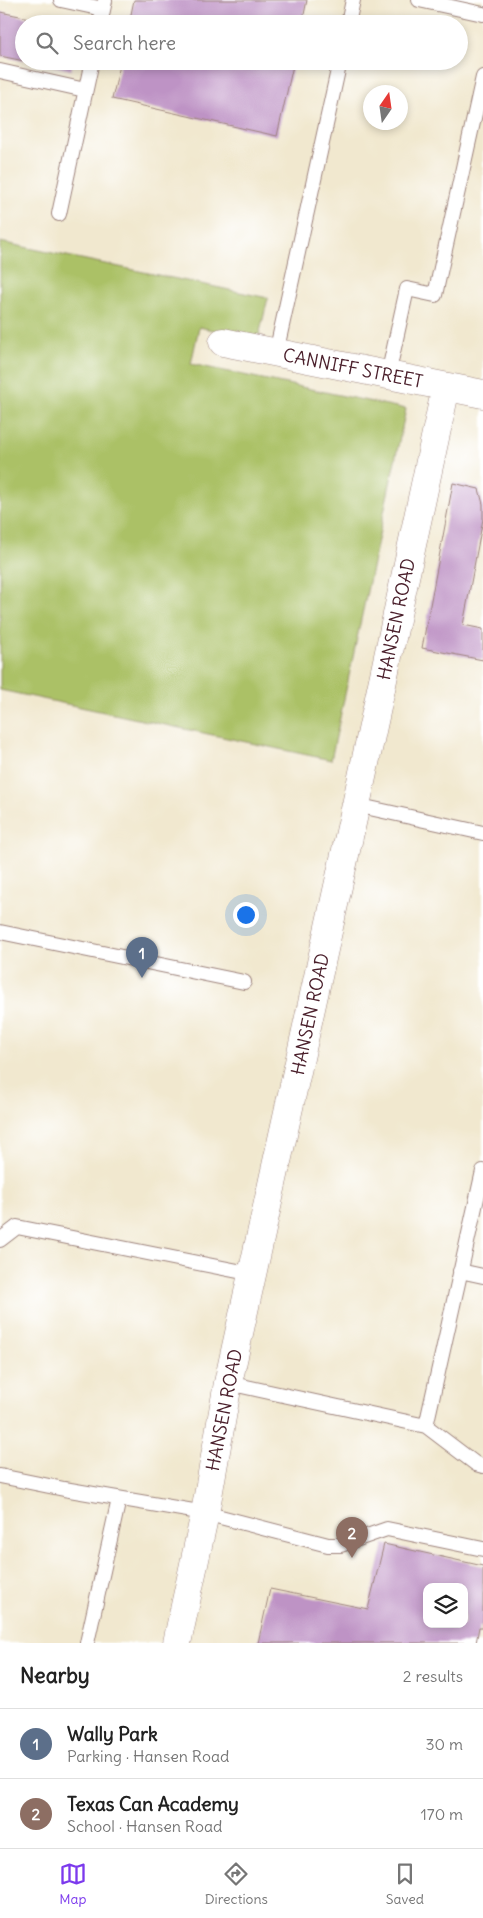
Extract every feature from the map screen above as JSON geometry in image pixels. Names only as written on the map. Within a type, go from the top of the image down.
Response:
[{"type":"street","name":"CANNIFF STREET","points":[[222,342],[483,394]]},
{"type":"street","name":"HANSEN ROAD","points":[[177,1643],[205,1513],[228,1383],[356,805],[446,386]]},
{"type":"lane","points":[[60,0],[104,5]]},
{"type":"lane","points":[[350,15],[353,0]]},
{"type":"lane","points":[[419,0],[483,14]]},
{"type":"lane","points":[[0,70],[85,90]]},
{"type":"lane","points":[[59,214],[90,70]]},
{"type":"lane","points":[[276,353],[338,70]]},
{"type":"lane","points":[[388,375],[407,289],[435,296],[483,77]]},
{"type":"lane","points":[[356,805],[483,833]]},
{"type":"lane","points":[[0,932],[244,982]]},
{"type":"lane","points":[[426,1426],[460,1271],[480,1198],[483,1171]]},
{"type":"lane","points":[[0,1240],[17,1227],[252,1274]]},
{"type":"lane","points":[[460,1271],[483,1276]]},
{"type":"lane","points":[[228,1383],[426,1426],[476,1464],[483,1466]]},
{"type":"lane","points":[[0,1476],[205,1513],[328,1545],[341,1545],[387,1528],[483,1549]]},
{"type":"lane","points":[[86,1643],[119,1498]]},
{"type":"green space","points":[[0,242],[268,298],[258,340],[199,327],[191,364],[406,409],[331,760],[0,690]]},
{"type":"building","points":[[134,0],[307,0],[304,15],[131,15]]},
{"type":"building","points":[[0,12],[15,15],[15,59],[0,56]]},
{"type":"building","points":[[119,70],[292,70],[277,136],[112,99]]},
{"type":"building","points":[[453,483],[479,489],[483,504],[483,519],[463,625],[483,629],[483,660],[422,648]]},
{"type":"building","points":[[384,1544],[483,1566],[483,1627],[479,1627],[476,1643],[258,1643],[270,1589],[368,1609]]},
{"type":"place","name":"Wally Park","points":[[142,978]]},
{"type":"place","name":"Texas Can Academy","points":[[352,1558]]}]
